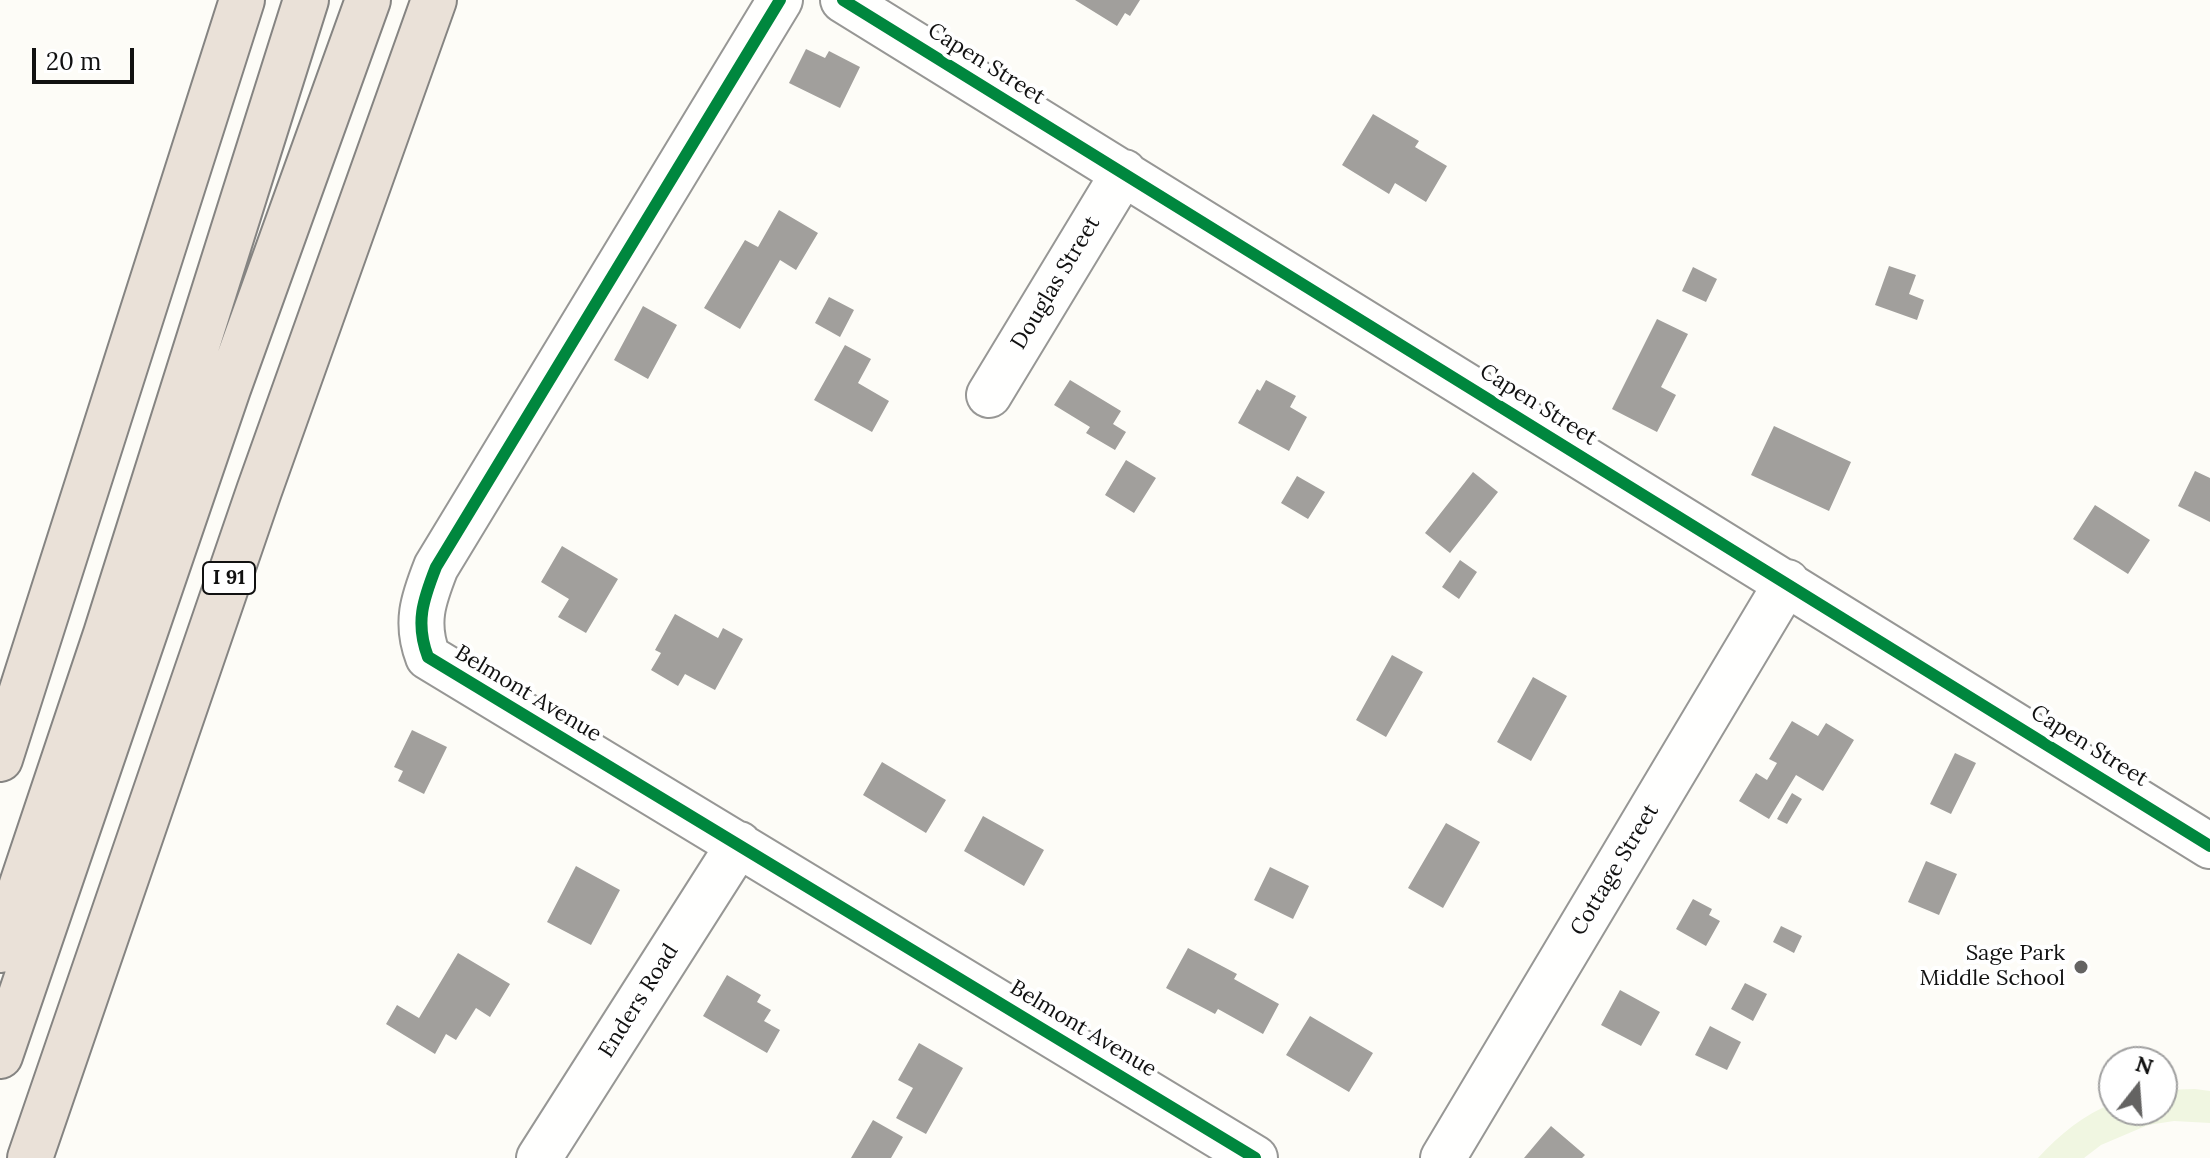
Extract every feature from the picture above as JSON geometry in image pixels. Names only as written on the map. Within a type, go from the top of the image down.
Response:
[{"type":"highway","points":[[0,759],[242,0]]},
{"type":"highway","points":[[0,950],[135,544],[306,0]]},
{"type":"highway","points":[[0,1056],[228,389],[368,0]]},
{"type":"highway","name":"I 91","points":[[30,1158],[269,461],[434,0]]},
{"type":"street","name":"Belmont Avenue","points":[[780,0],[436,567],[421,605],[420,636],[428,657],[1255,1158]]},
{"type":"street","name":"Capen Street","points":[[843,0],[2210,846]]},
{"type":"street","name":"Douglas Street","points":[[989,395],[1124,172]]},
{"type":"street","name":"Cottage Street","points":[[1443,1158],[1787,582]]},
{"type":"street","name":"Enders Road","points":[[539,1158],[739,844]]},
{"type":"green space","points":[[2178,1090],[2210,1091],[2210,1123],[2178,1121]]},
{"type":"green space","points":[[2098,1110],[2098,1126],[2146,1126],[2101,1145],[2084,1158],[2038,1158],[2073,1126]]},
{"type":"building","points":[[1075,0],[1140,0],[1130,16],[1125,13],[1117,26]]},
{"type":"building","points":[[806,49],[825,58],[829,51],[860,67],[840,108],[789,83]]},
{"type":"building","points":[[1373,114],[1419,141],[1415,147],[1447,166],[1426,202],[1395,183],[1389,194],[1342,165]]},
{"type":"building","points":[[779,210],[818,233],[796,270],[780,260],[740,329],[704,308],[745,240],[758,247]]},
{"type":"building","points":[[1889,266],[1916,275],[1909,294],[1924,300],[1917,320],[1875,305]]},
{"type":"building","points":[[1693,267],[1717,279],[1706,302],[1682,291]]},
{"type":"building","points":[[829,297],[854,310],[840,337],[815,323]]},
{"type":"building","points":[[643,306],[677,325],[648,379],[614,360]]},
{"type":"building","points":[[1657,319],[1688,334],[1661,387],[1676,395],[1657,432],[1612,409]]},
{"type":"building","points":[[845,345],[871,359],[858,383],[889,401],[872,432],[814,400]]},
{"type":"building","points":[[1070,380],[1121,411],[1113,424],[1126,432],[1115,450],[1086,433],[1090,427],[1054,405]]},
{"type":"building","points":[[1266,380],[1296,396],[1290,407],[1307,417],[1289,451],[1238,423],[1257,389],[1260,391]]},
{"type":"building","points":[[1774,426],[1851,462],[1829,511],[1751,475]]},
{"type":"building","points":[[1126,460],[1156,478],[1134,513],[1105,495]]},
{"type":"building","points":[[2195,471],[2210,478],[2210,522],[2178,506]]},
{"type":"building","points":[[1473,472],[1498,492],[1450,553],[1425,533]]},
{"type":"building","points":[[1297,476],[1325,492],[1308,519],[1281,503]]},
{"type":"building","points":[[2095,505],[2150,540],[2128,574],[2073,539]]},
{"type":"building","points":[[562,546],[618,579],[586,633],[558,617],[569,599],[541,582]]},
{"type":"building","points":[[1460,560],[1477,572],[1459,599],[1442,587]]},
{"type":"building","points":[[675,614],[718,638],[723,628],[743,639],[715,690],[685,674],[678,686],[651,670],[661,653],[655,650]]},
{"type":"building","points":[[1392,655],[1423,672],[1386,737],[1356,720]]},
{"type":"building","points":[[1533,677],[1567,696],[1531,761],[1497,742]]},
{"type":"building","points":[[1792,721],[1818,736],[1826,723],[1854,740],[1823,791],[1796,775],[1769,819],[1739,801],[1756,773],[1767,780],[1777,763],[1769,759]]},
{"type":"building","points":[[412,730],[447,747],[424,794],[398,781],[403,771],[394,767]]},
{"type":"building","points":[[1955,753],[1976,763],[1951,814],[1930,804]]},
{"type":"building","points":[[882,762],[946,800],[926,833],[863,795]]},
{"type":"building","points":[[1792,793],[1802,799],[1787,824],[1777,819]]},
{"type":"building","points":[[983,816],[1044,850],[1024,886],[964,851]]},
{"type":"building","points":[[1446,823],[1480,842],[1443,908],[1408,888]]},
{"type":"building","points":[[1926,861],[1957,874],[1939,915],[1908,902]]},
{"type":"building","points":[[576,866],[620,890],[591,945],[547,922]]},
{"type":"building","points":[[1270,867],[1309,886],[1293,919],[1254,900]]},
{"type":"building","points":[[1693,899],[1712,909],[1709,915],[1720,921],[1706,946],[1676,929]]},
{"type":"building","points":[[1781,926],[1802,936],[1794,953],[1773,942]]},
{"type":"building","points":[[1188,948],[1237,974],[1234,979],[1279,1004],[1263,1034],[1218,1009],[1215,1014],[1166,988]]},
{"type":"building","points":[[458,953],[510,984],[490,1017],[476,1008],[456,1040],[446,1034],[435,1054],[386,1024],[397,1005],[419,1018]]},
{"type":"building","points":[[727,975],[761,995],[757,1002],[771,1010],[764,1021],[780,1030],[767,1053],[703,1016]]},
{"type":"building","points":[[1745,983],[1767,994],[1753,1021],[1731,1009]]},
{"type":"building","points":[[1620,990],[1660,1012],[1641,1046],[1601,1025]]},
{"type":"building","points":[[1310,1016],[1373,1053],[1349,1092],[1286,1055]]},
{"type":"building","points":[[1710,1026],[1741,1042],[1727,1070],[1695,1055]]},
{"type":"building","points":[[919,1043],[963,1068],[926,1134],[896,1118],[913,1088],[898,1080]]},
{"type":"building","points":[[873,1120],[903,1137],[891,1158],[851,1158]]},
{"type":"building","points":[[1551,1126],[1585,1155],[1582,1158],[1524,1158]]},
{"type":"cycle path","points":[[780,0],[436,567],[427,590],[421,622],[428,657],[1255,1158]]},
{"type":"cycle path","points":[[843,0],[2210,846]]},
{"type":"place","name":"Sage Park Middle School","points":[[2081,967]]}]
